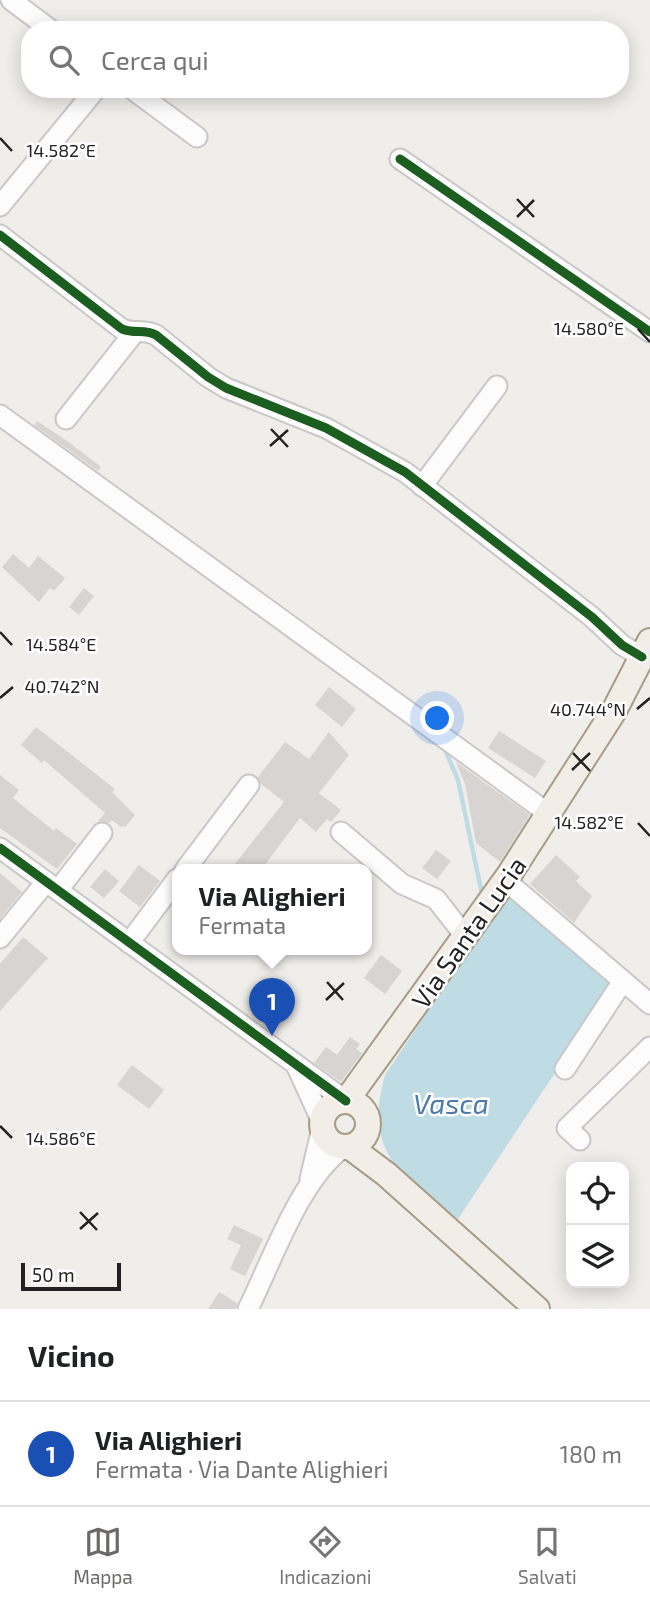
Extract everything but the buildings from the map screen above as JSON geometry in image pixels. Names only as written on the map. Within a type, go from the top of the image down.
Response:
[{"type":"main road","name":"Via Santa Lucia","points":[[346,1101],[386,1049],[549,814],[614,712],[646,649]]},
{"type":"main road","name":"Via Santa Lucia","points":[[357,1135],[386,1049]]},
{"type":"main road","points":[[357,1135],[332,1143],[321,1125],[329,1107],[346,1101],[361,1108],[357,1135],[386,1174],[537,1309]]},
{"type":"street","points":[[11,0],[39,21]]},
{"type":"street","points":[[0,206],[89,98]]},
{"type":"street","points":[[144,98],[197,137]]},
{"type":"street","points":[[400,159],[650,332]]},
{"type":"street","points":[[0,235],[122,329],[134,333],[146,330],[156,335],[226,388],[326,428],[405,472],[592,617],[622,645],[646,649]]},
{"type":"street","points":[[66,419],[134,333]]},
{"type":"street","points":[[422,486],[497,386]]},
{"type":"street","points":[[0,415],[549,814]]},
{"type":"street","points":[[190,864],[249,785]]},
{"type":"street","points":[[341,832],[402,884],[436,899],[465,936]]},
{"type":"street","points":[[0,938],[102,833]]},
{"type":"street","points":[[0,848],[346,1101]]},
{"type":"street","points":[[505,880],[650,1003]]},
{"type":"street","points":[[129,943],[172,886]]},
{"type":"street","points":[[565,1069],[623,981]]},
{"type":"street","points":[[580,1140],[567,1128],[650,1047]]},
{"type":"street","points":[[294,1061],[321,1125],[309,1184]]},
{"type":"street","points":[[248,1309],[309,1184],[325,1163],[357,1135]]},
{"type":"water","name":"Vasca","points":[[508,891],[616,981],[458,1219],[419,1190],[392,1161],[383,1144],[379,1125],[379,1102],[385,1075]]},
{"type":"waterway","points":[[444,747],[458,780],[482,894]]},
{"type":"cycle path","points":[[400,159],[650,332]]},
{"type":"cycle path","points":[[0,235],[122,329],[156,335],[226,388],[326,428],[405,472],[592,617],[622,645],[642,657]]},
{"type":"cycle path","points":[[0,848],[346,1101]]},
{"type":"place","name":"Via Alighieri","points":[[272,1036]]}]
